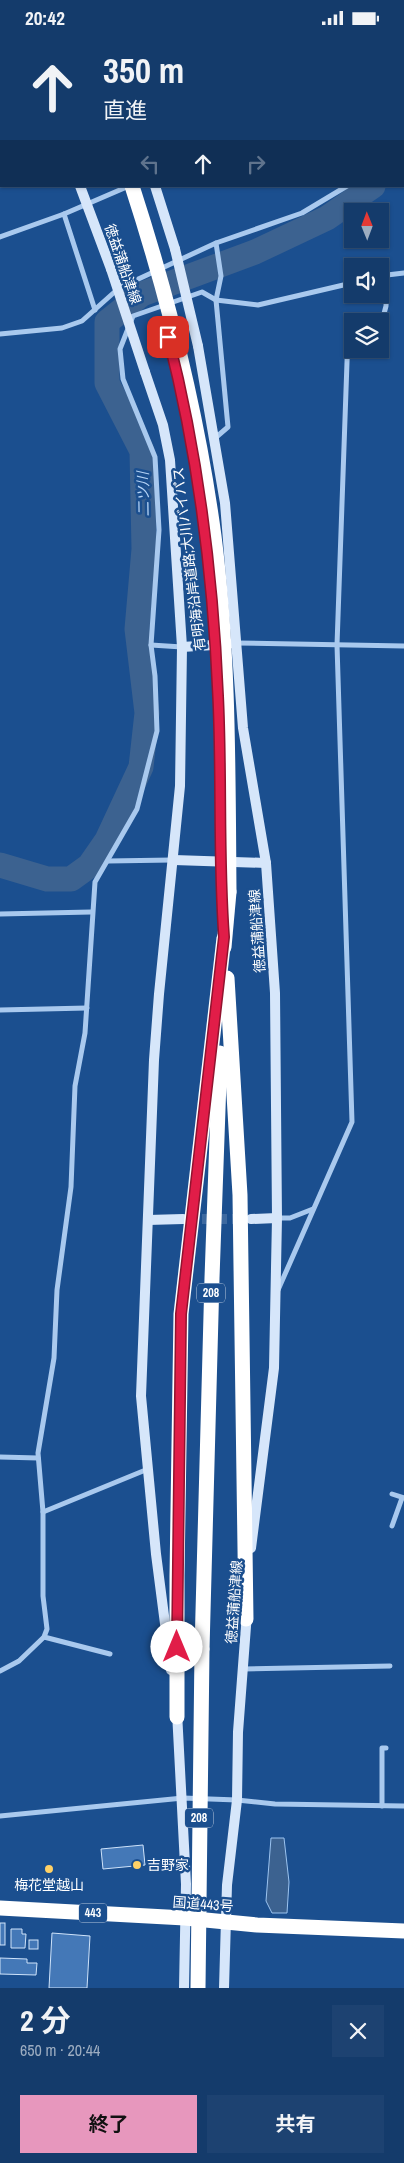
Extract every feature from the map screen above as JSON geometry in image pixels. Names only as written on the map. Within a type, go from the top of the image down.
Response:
[{"type":"highway","name":"有明海沿岸道路;大川バイパス","points":[[123,187],[144,252],[177,371],[192,449],[206,539],[215,633],[225,891]]},
{"type":"highway","name":"有明海沿岸道路;大川バイパス","points":[[130,187],[153,250],[184,371],[200,447],[214,537],[226,698],[224,937],[202,1649],[198,1988]]},
{"type":"highway","points":[[224,937],[240,1195],[246,1619]]},
{"type":"highway","points":[[177,1717],[176,1576],[181,1314],[224,937]]},
{"type":"highway","name":"国道443号","points":[[0,1908],[185,1918],[257,1925],[299,1925],[404,1931]]},
{"type":"main road","name":"徳益蒲船津線","points":[[155,187],[175,249],[198,346],[212,439],[225,503],[243,728],[266,863],[275,993],[277,1218],[274,1368],[253,1524],[238,1732],[237,1800],[226,1885],[224,1988]]},
{"type":"main road","name":"徳益蒲船津線","points":[[81,189],[111,269],[163,425],[170,460],[182,647],[180,785],[154,1061],[141,1396],[156,1554],[177,1717],[182,1798],[185,1918],[184,1988]]},
{"type":"main road","points":[[182,647],[237,643]]},
{"type":"main road","points":[[174,860],[266,863]]},
{"type":"main road","points":[[251,1219],[277,1218]]},
{"type":"main road","points":[[148,1220],[183,1219]]},
{"type":"street","points":[[0,237],[87,205],[128,187]]},
{"type":"street","points":[[0,334],[62,328],[82,321],[119,288],[216,243],[302,213],[345,187]]},
{"type":"street","points":[[64,214],[95,309]]},
{"type":"street","points":[[212,439],[228,427],[216,299],[221,275],[216,243]]},
{"type":"street","points":[[389,275],[404,273]]},
{"type":"street","points":[[0,1671],[18,1661],[44,1637],[47,1629],[43,1596],[43,1512],[38,1458],[54,1358],[57,1290],[71,1187],[75,1085],[86,1033],[95,883],[137,809],[157,731],[155,675],[151,645],[159,530],[156,457],[123,379],[120,349],[132,316],[202,292],[216,299],[258,305],[344,285]]},
{"type":"street","points":[[276,1297],[352,1123],[337,645],[347,358]]},
{"type":"street","points":[[237,643],[404,646]]},
{"type":"street","points":[[151,645],[182,647]]},
{"type":"street","points":[[108,861],[174,860]]},
{"type":"street","points":[[0,914],[92,912]]},
{"type":"street","points":[[0,1009],[86,1008]]},
{"type":"street","points":[[277,1218],[290,1218],[313,1209]]},
{"type":"street","points":[[0,1457],[38,1458]]},
{"type":"street","points":[[43,1512],[148,1469]]},
{"type":"street","points":[[392,1495],[403,1498],[392,1526]]},
{"type":"street","points":[[44,1637],[110,1654]]},
{"type":"street","points":[[242,1669],[390,1667]]},
{"type":"street","points":[[382,1806],[382,1748],[386,1748]]},
{"type":"street","points":[[0,1815],[182,1798],[237,1800],[275,1804],[404,1806]]},
{"type":"water","points":[[271,1838],[284,1838],[289,1882],[287,1913],[272,1913],[266,1901]]},
{"type":"building","points":[[143,1845],[145,1865],[103,1869],[101,1849]]},
{"type":"building","points":[[0,1923],[5,1923],[5,1945],[0,1945]]},
{"type":"building","points":[[11,1929],[22,1929],[22,1934],[26,1934],[25,1948],[11,1948]]},
{"type":"building","points":[[52,1933],[90,1936],[87,1988],[49,1988]]},
{"type":"building","points":[[29,1940],[38,1940],[38,1949],[29,1949]]},
{"type":"building","points":[[0,1958],[27,1959],[27,1963],[37,1963],[36,1975],[0,1974]]},
{"type":"waterway","name":"二ツ川","points":[[0,865],[47,879],[71,879],[89,866],[107,840],[141,767],[147,713],[137,629],[144,549],[142,451],[107,383],[107,322],[142,294],[255,252],[327,218],[372,187]]},
{"type":"tunnel","points":[[187,1219],[245,1219]]},
{"type":"place","name":"吉野家","points":[[137,1865]]},
{"type":"place","name":"梅花堂越山","points":[[49,1869]]},
{"type":"route","points":[[168,337],[177,371],[192,449],[206,539],[215,633],[220,774],[220,891],[224,937],[181,1314],[176,1576],[177,1647]]}]
